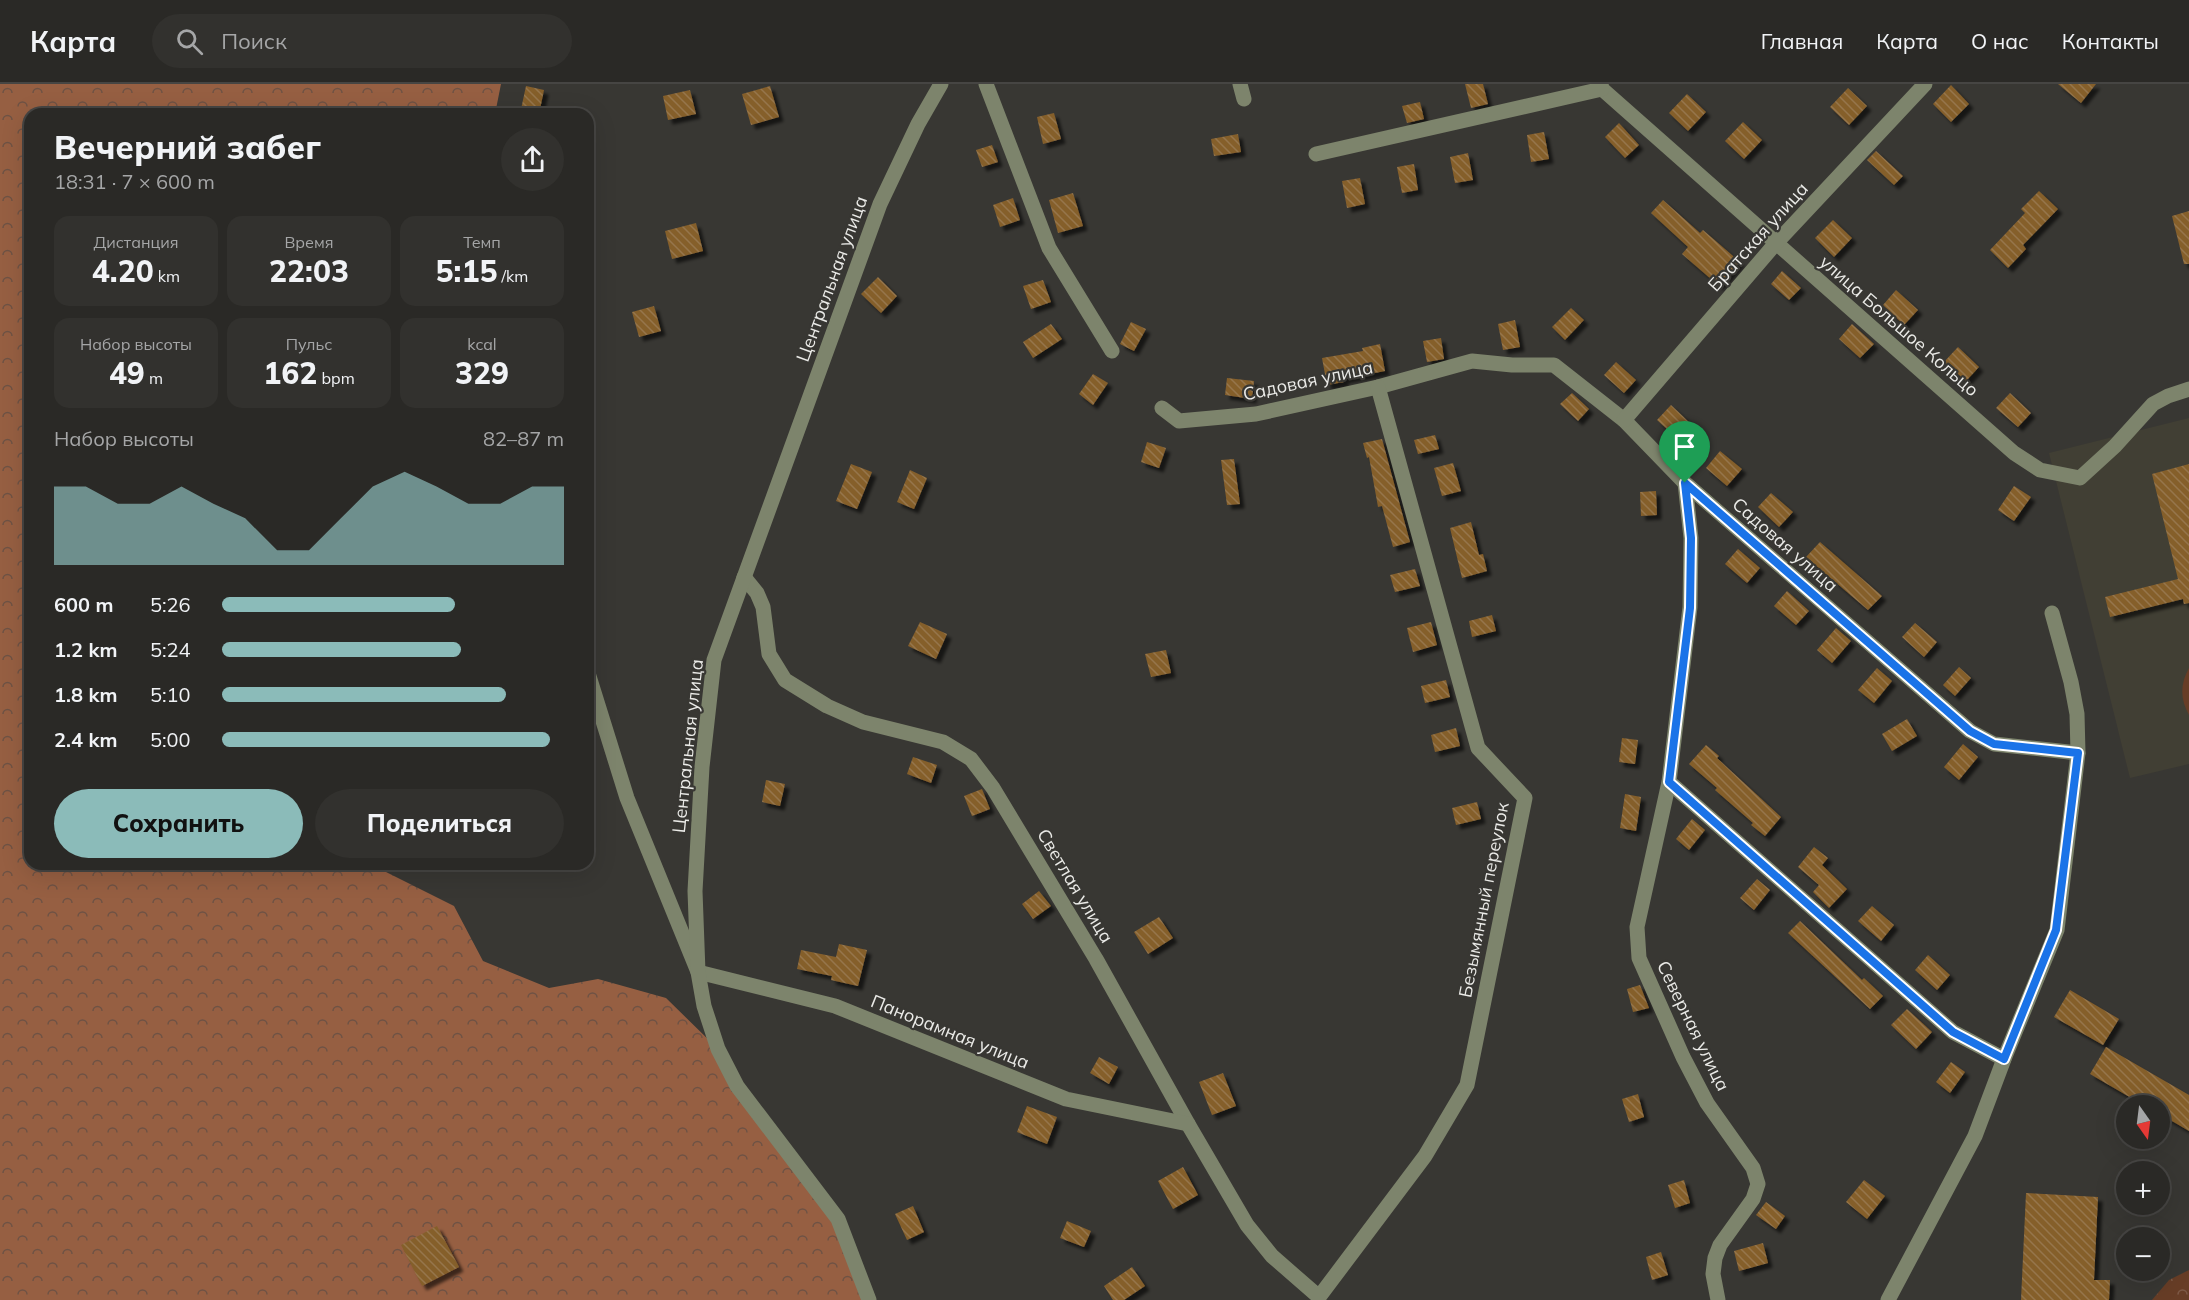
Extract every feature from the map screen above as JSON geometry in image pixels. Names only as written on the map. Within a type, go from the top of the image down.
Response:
[{"type":"street","name":"Центральная улица","points":[[869,1300],[838,1219],[736,1086],[717,1049],[704,1006],[698,972],[695,891],[702,767],[714,660],[880,204],[918,124],[941,84]]},
{"type":"street","points":[[986,84],[1049,248],[1112,351]]},
{"type":"street","points":[[1240,84],[1244,99]]},
{"type":"street","name":"Братская улица","points":[[1624,420],[1776,243],[1926,84]]},
{"type":"street","points":[[1316,154],[1601,87]]},
{"type":"street","name":"улица Большое Кольцо","points":[[1601,87],[2014,453],[2040,470],[2080,478],[2115,446],[2153,404],[2189,389]]},
{"type":"street","name":"Садовая улица","points":[[1162,408],[1179,421],[1256,414],[1378,387],[1472,361],[1554,365],[1624,420],[1685,483],[1970,731],[1994,744],[2078,753]]},
{"type":"street","name":"Безымянный переулок","points":[[1319,1297],[1425,1156],[1467,1085],[1525,798],[1499,773],[1478,748],[1378,387]]},
{"type":"street","name":"Северная улица","points":[[1685,483],[1691,538],[1690,608],[1669,782],[1637,927],[1639,958],[1698,1085],[1707,1103],[1753,1168],[1758,1184],[1753,1199],[1720,1245],[1715,1258],[1713,1274],[1718,1300]]},
{"type":"street","name":"Светлая улица","points":[[744,577],[757,594],[763,607],[770,654],[785,680],[827,706],[863,722],[943,742],[971,759],[993,788],[1096,959],[1247,1225],[1272,1256],[1319,1297]]},
{"type":"street","points":[[1888,1300],[1975,1136],[2056,930],[2078,753],[2077,714],[2071,682],[2052,613]]},
{"type":"street","points":[[594,692],[627,798],[698,972]]},
{"type":"street","points":[[1669,782],[1953,1032],[2004,1059]]},
{"type":"street","name":"Панорамная улица","points":[[698,972],[835,1006],[1066,1099],[1188,1124]]},
{"type":"shaded area","points":[[2189,418],[2189,764],[2130,778],[2049,453]]},
{"type":"green space","points":[[0,84],[501,84],[496,108],[24,108],[24,870],[382,870],[454,906],[483,961],[549,988],[598,979],[666,998],[718,1049],[838,1219],[869,1300],[0,1300]]},
{"type":"green space","points":[[2189,668],[2189,715],[2182,692]]},
{"type":"green space","points":[[2189,1270],[2189,1300],[2152,1300],[2170,1280]]},
{"type":"building","points":[[1465,84],[1483,84],[1488,104],[1471,108]]},
{"type":"building","points":[[2058,84],[2096,84],[2081,103]]},
{"type":"building","points":[[1951,85],[1969,104],[1951,122],[1933,104]]},
{"type":"building","points":[[526,86],[544,90],[540,108],[521,108]]},
{"type":"building","points":[[770,86],[779,117],[751,125],[742,94]]},
{"type":"building","points":[[1848,88],[1867,106],[1849,125],[1830,107]]},
{"type":"building","points":[[690,90],[696,114],[668,120],[663,96]]},
{"type":"building","points":[[1687,94],[1706,112],[1688,131],[1669,113]]},
{"type":"building","points":[[1420,102],[1424,119],[1407,123],[1402,106]]},
{"type":"building","points":[[1054,113],[1061,139],[1043,144],[1037,117]]},
{"type":"building","points":[[1743,122],[1762,140],[1744,159],[1725,141]]},
{"type":"building","points":[[1619,123],[1639,145],[1625,158],[1605,137]]},
{"type":"building","points":[[1544,132],[1549,159],[1531,162],[1527,135]]},
{"type":"building","points":[[1238,134],[1241,152],[1214,156],[1211,139]]},
{"type":"building","points":[[992,145],[998,162],[982,167],[976,150]]},
{"type":"building","points":[[1876,151],[1903,176],[1894,185],[1867,160]]},
{"type":"building","points":[[1468,153],[1473,180],[1455,183],[1450,157]]},
{"type":"building","points":[[1414,164],[1418,190],[1402,193],[1397,167]]},
{"type":"building","points":[[1360,178],[1365,204],[1347,208],[1342,181]]},
{"type":"building","points":[[2039,191],[2058,209],[2023,245],[2026,249],[2008,268],[1990,250],[2025,213],[2021,209]]},
{"type":"building","points":[[1073,193],[1083,226],[1058,233],[1049,200]]},
{"type":"building","points":[[1013,198],[1020,220],[1000,227],[993,205]]},
{"type":"building","points":[[1663,200],[1700,233],[1703,230],[1740,262],[1719,286],[1682,254],[1688,247],[1651,213]]},
{"type":"building","points":[[2189,211],[2189,264],[2184,264],[2172,216]]},
{"type":"building","points":[[1833,220],[1852,238],[1834,257],[1815,238]]},
{"type":"building","points":[[696,223],[703,251],[672,259],[665,231]]},
{"type":"building","points":[[1782,271],[1801,288],[1789,300],[1771,284]]},
{"type":"building","points":[[878,277],[897,296],[881,313],[861,294]]},
{"type":"building","points":[[1043,280],[1051,302],[1031,309],[1023,286]]},
{"type":"building","points":[[1896,290],[1918,310],[1904,325],[1883,305]]},
{"type":"building","points":[[654,306],[661,331],[639,337],[632,312]]},
{"type":"building","points":[[1571,308],[1584,320],[1565,340],[1552,327]]},
{"type":"building","points":[[1515,320],[1520,347],[1503,350],[1498,324]]},
{"type":"building","points":[[1131,322],[1146,329],[1134,351],[1120,344]]},
{"type":"building","points":[[1051,324],[1062,339],[1033,358],[1023,342]]},
{"type":"building","points":[[1852,324],[1874,344],[1860,358],[1839,339]]},
{"type":"building","points":[[1441,338],[1444,359],[1427,362],[1423,341]]},
{"type":"building","points":[[1380,344],[1385,371],[1344,379],[1344,382],[1327,385],[1322,358],[1363,351],[1362,348]]},
{"type":"building","points":[[1958,347],[1979,367],[1966,381],[1944,362]]},
{"type":"building","points":[[1616,362],[1636,380],[1624,393],[1604,375]]},
{"type":"building","points":[[1093,374],[1108,383],[1093,405],[1079,394]]},
{"type":"building","points":[[1227,378],[1254,381],[1252,399],[1225,395]]},
{"type":"building","points":[[1572,393],[1589,409],[1578,421],[1560,404]]},
{"type":"building","points":[[2010,393],[2031,413],[2018,427],[1996,408]]},
{"type":"building","points":[[1671,405],[1692,425],[1679,440],[1657,420]]},
{"type":"building","points":[[1435,435],[1439,449],[1418,454],[1414,440]]},
{"type":"building","points":[[1382,439],[1410,542],[1393,547],[1382,506],[1378,507],[1369,457],[1367,458],[1363,443]]},
{"type":"building","points":[[1147,442],[1166,448],[1159,468],[1141,462]]},
{"type":"building","points":[[1720,451],[1742,469],[1727,486],[1706,468]]},
{"type":"building","points":[[1234,459],[1240,504],[1227,505],[1221,460]]},
{"type":"building","points":[[1453,463],[1461,491],[1442,496],[1434,468]]},
{"type":"building","points":[[851,464],[872,472],[857,509],[836,501]]},
{"type":"building","points":[[2189,464],[2189,603],[2184,604],[2183,599],[2110,617],[2105,597],[2178,579],[2152,474]]},
{"type":"building","points":[[910,470],[927,478],[914,509],[897,502]]},
{"type":"building","points":[[2014,486],[2031,497],[2014,521],[1998,510]]},
{"type":"building","points":[[1656,491],[1657,515],[1641,516],[1640,492]]},
{"type":"building","points":[[1771,493],[1793,512],[1779,527],[1758,507]]},
{"type":"building","points":[[1471,522],[1479,555],[1483,554],[1487,571],[1462,578],[1450,528]]},
{"type":"building","points":[[1820,542],[1882,596],[1868,610],[1806,557]]},
{"type":"building","points":[[1738,549],[1760,568],[1747,583],[1725,564]]},
{"type":"building","points":[[1415,569],[1420,586],[1395,592],[1390,575]]},
{"type":"building","points":[[1787,591],[1809,611],[1796,625],[1774,606]]},
{"type":"building","points":[[1492,615],[1496,631],[1472,637],[1469,621]]},
{"type":"building","points":[[920,622],[947,634],[936,659],[908,646]]},
{"type":"building","points":[[1431,622],[1437,645],[1413,652],[1407,628]]},
{"type":"building","points":[[1915,623],[1937,642],[1924,657],[1902,637]]},
{"type":"building","points":[[1836,628],[1851,641],[1832,663],[1817,650]]},
{"type":"building","points":[[1166,650],[1171,673],[1151,677],[1145,654]]},
{"type":"building","points":[[1959,667],[1971,678],[1955,696],[1943,685]]},
{"type":"building","points":[[1877,668],[1892,681],[1874,703],[1858,690]]},
{"type":"building","points":[[1446,680],[1450,697],[1425,703],[1421,686]]},
{"type":"building","points":[[1907,719],[1917,736],[1892,751],[1882,734]]},
{"type":"building","points":[[1456,728],[1460,746],[1435,752],[1431,735]]},
{"type":"building","points":[[1622,738],[1638,740],[1635,764],[1619,762]]},
{"type":"building","points":[[1963,744],[1978,757],[1959,780],[1944,767]]},
{"type":"building","points":[[1706,745],[1781,817],[1765,836],[1715,790],[1717,788],[1689,764]]},
{"type":"building","points":[[913,757],[937,765],[931,783],[907,774]]},
{"type":"building","points":[[766,780],[785,784],[780,806],[762,802]]},
{"type":"building","points":[[982,789],[990,809],[972,816],[964,796]]},
{"type":"building","points":[[1625,794],[1641,797],[1636,831],[1620,828]]},
{"type":"building","points":[[1477,802],[1481,819],[1456,825],[1452,808]]},
{"type":"building","points":[[1692,819],[1705,830],[1689,850],[1676,839]]},
{"type":"building","points":[[1814,847],[1828,858],[1822,865],[1847,889],[1829,908],[1813,892],[1819,885],[1798,867]]},
{"type":"building","points":[[1757,879],[1770,890],[1754,910],[1740,898]]},
{"type":"building","points":[[1039,891],[1051,906],[1033,919],[1022,904]]},
{"type":"building","points":[[1872,906],[1894,925],[1881,941],[1858,921]]},
{"type":"building","points":[[1159,917],[1173,938],[1148,954],[1134,932]]},
{"type":"building","points":[[1800,921],[1862,980],[1864,978],[1883,996],[1870,1009],[1788,933]]},
{"type":"building","points":[[839,944],[867,950],[858,986],[831,980],[832,976],[797,969],[801,950],[836,957]]},
{"type":"building","points":[[1928,955],[1950,975],[1937,990],[1915,970]]},
{"type":"building","points":[[1640,985],[1649,1008],[1633,1012],[1627,989]]},
{"type":"building","points":[[2070,990],[2119,1019],[2103,1045],[2054,1017]]},
{"type":"building","points":[[1907,1009],[1932,1032],[1916,1049],[1891,1025]]},
{"type":"building","points":[[2106,1047],[2189,1095],[2189,1131],[2170,1120],[2170,1095],[2126,1095],[2090,1074]]},
{"type":"building","points":[[1099,1057],[1118,1067],[1109,1084],[1090,1073]]},
{"type":"building","points":[[1951,1062],[1965,1072],[1950,1093],[1936,1082]]},
{"type":"building","points":[[1223,1073],[1236,1106],[1212,1115],[1199,1082]]},
{"type":"building","points":[[1638,1094],[1644,1117],[1629,1122],[1622,1099]]},
{"type":"building","points":[[1027,1106],[1057,1117],[1047,1144],[1017,1132]]},
{"type":"building","points":[[1183,1167],[1198,1195],[1173,1209],[1158,1181]]},
{"type":"building","points":[[1684,1180],[1690,1203],[1675,1208],[1668,1185]]},
{"type":"building","points":[[1864,1180],[1885,1196],[1867,1219],[1846,1202]]},
{"type":"building","points":[[2026,1193],[2098,1197],[2094,1280],[2110,1280],[2109,1300],[2021,1300]]},
{"type":"building","points":[[1766,1202],[1785,1216],[1776,1229],[1756,1215]]},
{"type":"building","points":[[913,1206],[924,1232],[907,1240],[895,1214]]},
{"type":"building","points":[[1067,1221],[1091,1231],[1084,1247],[1060,1238]]},
{"type":"building","points":[[437,1226],[459,1267],[422,1286],[401,1245]]},
{"type":"building","points":[[1763,1243],[1768,1263],[1739,1271],[1734,1251]]},
{"type":"building","points":[[1661,1252],[1668,1275],[1652,1280],[1646,1257]]},
{"type":"building","points":[[1132,1267],[1145,1286],[1124,1300],[1113,1300],[1104,1286]]},
{"type":"route","points":[[1685,483],[1970,731],[1994,744],[2078,753],[2056,930],[2004,1059],[1953,1032],[1669,782],[1690,608],[1691,538],[1685,483]]}]
